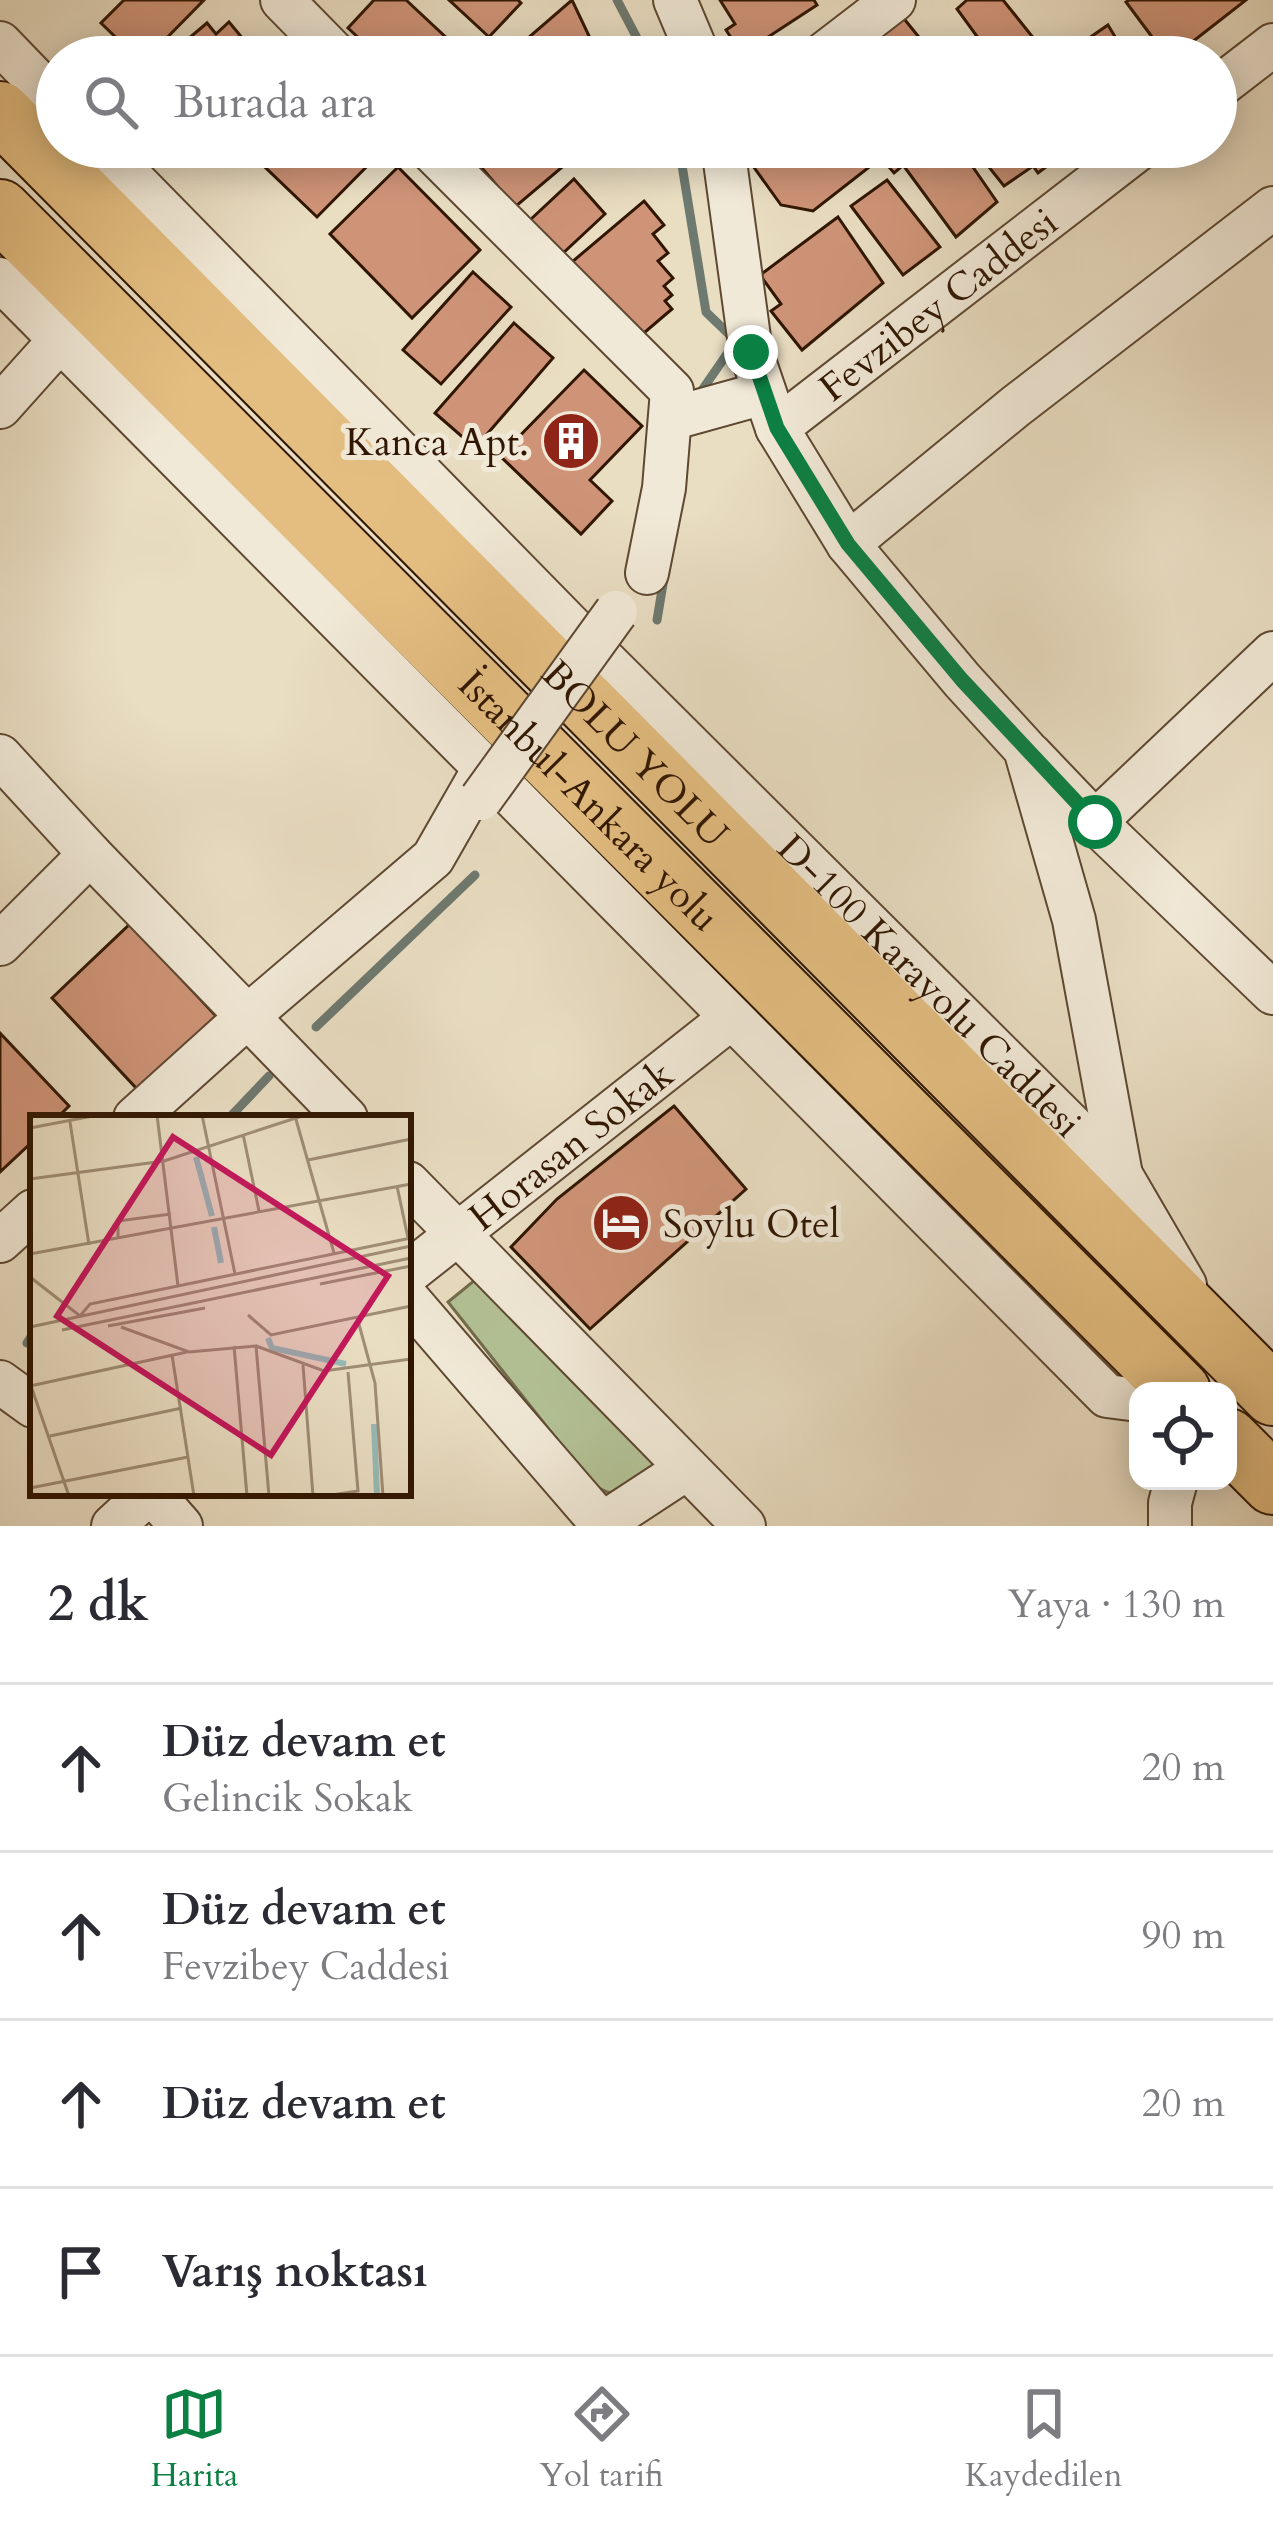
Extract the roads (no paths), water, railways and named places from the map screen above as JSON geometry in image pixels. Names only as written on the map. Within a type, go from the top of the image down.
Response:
[{"type":"highway","name":"BOLU YOLU","points":[[0,112],[36,148]]},
{"type":"highway","name":"BOLU YOLU","points":[[56,168],[1273,1396]]},
{"type":"highway","name":"İstanbul-Ankara yolu","points":[[0,210],[1171,1382]]},
{"type":"highway","points":[[1237,1448],[1273,1484]]},
{"type":"street","points":[[675,0],[690,36]]},
{"type":"street","points":[[847,36],[894,0]]},
{"type":"street","points":[[303,7],[323,36]]},
{"type":"street","points":[[0,44],[36,81]]},
{"type":"street","points":[[1237,73],[1273,45]]},
{"type":"street","name":"D-100 Karayolu Caddesi","points":[[122,168],[591,647],[1121,1175],[1216,1338]]},
{"type":"street","points":[[448,168],[671,405],[770,411]]},
{"type":"street","points":[[726,168],[751,352],[770,411],[848,544],[1025,749],[1273,992]]},
{"type":"street","name":"Fevzibey Caddesi","points":[[770,411],[1111,168]]},
{"type":"street","points":[[848,544],[1016,406],[1273,208]]},
{"type":"street","points":[[0,279],[483,783],[730,1018],[1106,1396],[1129,1399]]},
{"type":"street","points":[[0,407],[60,340]]},
{"type":"street","points":[[647,573],[664,488],[671,405]]},
{"type":"street","points":[[138,1115],[433,858],[483,783],[616,612]]},
{"type":"street","points":[[1095,822],[1273,652]]},
{"type":"street","points":[[1025,749],[1073,920],[1121,1175]]},
{"type":"street","points":[[0,756],[343,1115]]},
{"type":"street","points":[[0,944],[90,854]]},
{"type":"street","name":"Horasan Sokak","points":[[411,1271],[730,1018]]},
{"type":"street","points":[[411,1186],[744,1526]]},
{"type":"street","points":[[0,1241],[30,1214]]},
{"type":"street","points":[[411,1302],[602,1525],[686,1468]]},
{"type":"street","points":[[0,1382],[30,1404]]},
{"type":"street","points":[[1170,1526],[1174,1490]]},
{"type":"street","points":[[113,1526],[148,1496]]},
{"type":"street","points":[[154,1496],[181,1526]]},
{"type":"waterway","points":[[617,0],[636,36]]},
{"type":"waterway","points":[[682,168],[706,312],[736,341],[700,393]]},
{"type":"waterway","points":[[657,620],[664,578]]},
{"type":"waterway","points":[[316,1027],[475,875]]},
{"type":"waterway","points":[[232,1115],[269,1076]]},
{"type":"waterway","points":[[27,1343],[30,1338]]},
{"type":"place","name":"Kanca Apt.","points":[[571,441]]},
{"type":"place","name":"Soylu Otel","points":[[621,1223]]}]
